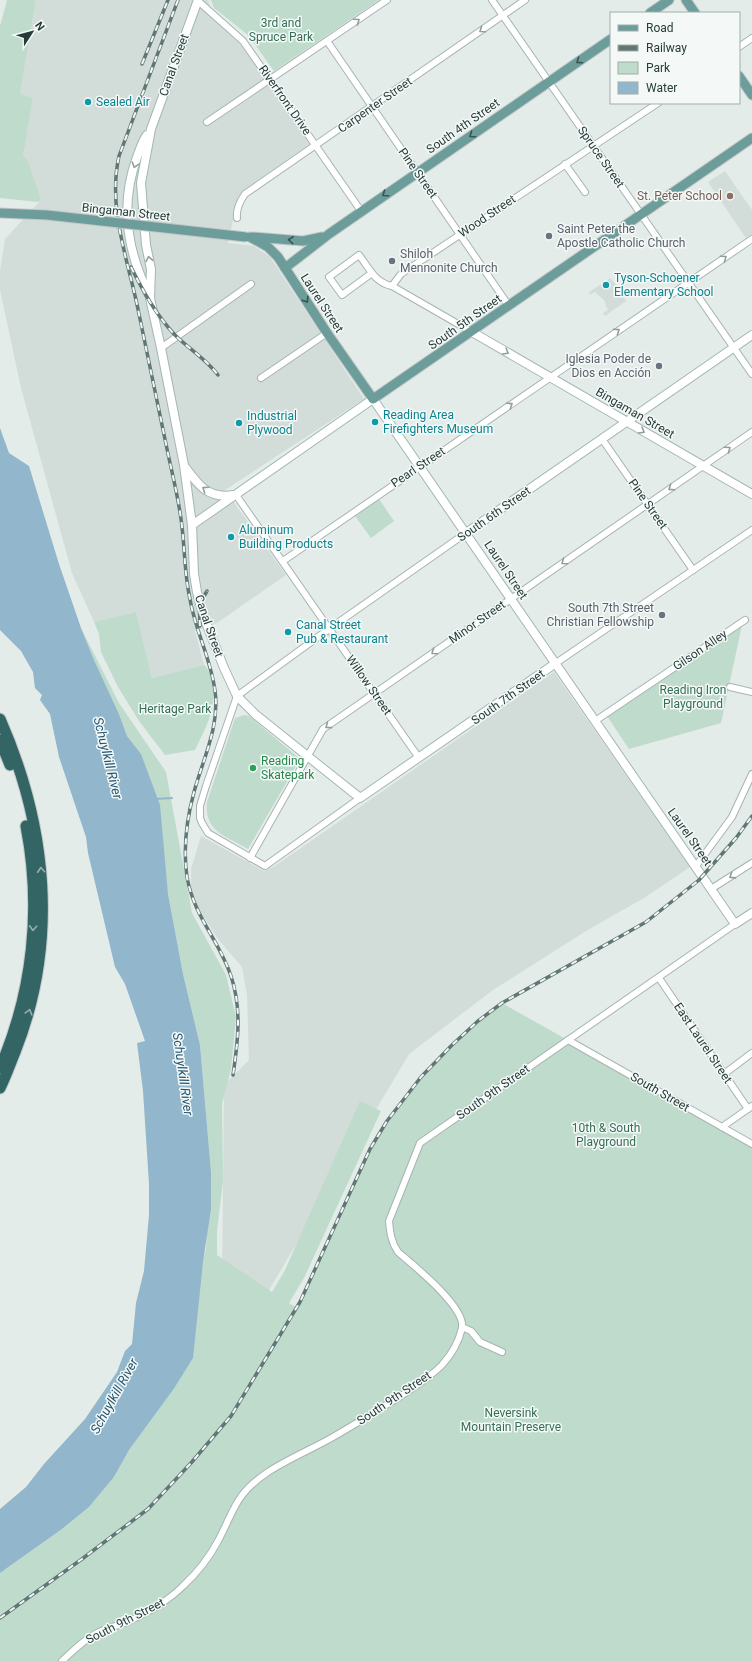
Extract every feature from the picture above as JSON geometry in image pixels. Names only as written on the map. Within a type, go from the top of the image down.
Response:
[{"type":"highway","points":[[0,719],[10,741],[25,787],[40,862],[43,903],[38,967],[30,1008],[26,1023],[0,1088]]},
{"type":"highway","points":[[0,740],[15,779],[24,813],[32,866],[34,906],[31,957],[24,995],[9,1046],[0,1068]]},
{"type":"main road","points":[[651,12],[669,0]]},
{"type":"main road","points":[[686,0],[694,12]]},
{"type":"main road","name":"South 4th Street","points":[[285,268],[361,211],[610,40]]},
{"type":"main road","points":[[740,77],[752,95]]},
{"type":"main road","name":"South 5th Street","points":[[373,399],[752,138]]},
{"type":"main road","name":"Bingaman Street","points":[[0,213],[47,215],[248,237]]},
{"type":"main road","name":"South 4th Street","points":[[248,237],[303,241],[317,239],[329,234]]},
{"type":"main road","name":"Laurel Street","points":[[248,237],[268,247],[285,268],[327,333],[373,399]]},
{"type":"street","name":"Riverfront Drive","points":[[197,0],[240,37],[361,211]]},
{"type":"street","name":"Canal Street","points":[[150,298],[151,269],[146,245],[141,184],[151,129],[197,0]]},
{"type":"street","points":[[208,122],[387,0]]},
{"type":"street","name":"Spruce Street","points":[[492,0],[752,374]]},
{"type":"street","name":"Carpenter Street","points":[[237,218],[236,214],[240,200],[245,194],[525,0]]},
{"type":"street","points":[[740,46],[752,38]]},
{"type":"street","name":"Pine Street","points":[[327,41],[509,306]]},
{"type":"street","name":"Wood Street","points":[[392,286],[401,274],[657,104]]},
{"type":"street","name":"Canal Street","points":[[151,129],[144,138],[134,167],[128,192],[128,236],[142,282],[150,298],[162,348],[184,465],[192,525],[194,574],[200,606],[224,668],[237,696]]},
{"type":"street","points":[[565,164],[585,192]]},
{"type":"street","name":"Pearl Street","points":[[283,561],[752,239]]},
{"type":"street","name":"Bingaman Street","points":[[372,273],[342,295],[329,277],[359,255],[378,281],[392,286],[752,494]]},
{"type":"street","points":[[162,348],[251,284]]},
{"type":"street","points":[[261,378],[327,333]]},
{"type":"street","name":"South 6th Street","points":[[237,696],[330,628],[752,335]]},
{"type":"street","name":"Laurel Street","points":[[373,399],[735,924]]},
{"type":"street","name":"South 5th Street","points":[[192,525],[373,399]]},
{"type":"street","name":"Minor Street","points":[[250,858],[323,729],[752,432]]},
{"type":"street","name":"Pine Street","points":[[602,439],[693,570]]},
{"type":"street","points":[[184,465],[203,489],[219,496],[236,495]]},
{"type":"street","name":"Willow Street","points":[[236,495],[419,758]]},
{"type":"street","name":"South 7th Street","points":[[250,858],[265,866],[360,798],[752,530]]},
{"type":"street","name":"Gilson Alley","points":[[595,721],[745,620]]},
{"type":"street","points":[[730,687],[752,692]]},
{"type":"street","points":[[250,858],[208,833],[200,818],[200,806],[202,799],[237,696],[256,715],[360,798]]},
{"type":"street","points":[[696,866],[732,817],[752,774]]},
{"type":"street","points":[[712,889],[752,863]]},
{"type":"street","name":"South 9th Street","points":[[62,1661],[90,1637],[102,1630],[141,1615],[177,1592],[194,1576],[207,1559],[218,1541],[234,1505],[247,1488],[268,1472],[346,1430],[407,1392],[443,1364],[456,1344],[462,1327],[454,1307],[438,1287],[398,1252],[393,1245],[390,1232],[389,1221],[420,1143],[752,913]]},
{"type":"street","name":"East Laurel Street","points":[[659,978],[724,1074],[750,1108]]},
{"type":"street","name":"South Street","points":[[568,1040],[752,1144]]},
{"type":"street","points":[[724,1074],[752,1053]]},
{"type":"street","points":[[722,1127],[750,1108]]},
{"type":"street","points":[[462,1327],[471,1331],[480,1342],[502,1352]]},
{"type":"shaded area","points":[[36,0],[208,0],[216,22],[242,46],[310,145],[238,197],[228,243],[254,246],[270,257],[364,399],[225,490],[286,575],[217,623],[195,631],[204,665],[152,678],[136,612],[94,622],[72,573],[21,388],[0,290],[0,271],[5,239],[41,200],[23,157],[33,98],[20,94]]},
{"type":"shaded area","name":"St. Peter School","points":[[725,171],[752,210],[752,234],[746,238],[708,182]]},
{"type":"shaded area","points":[[610,278],[616,285],[613,288],[617,296],[621,293],[626,301],[605,316],[603,313],[608,310],[604,300],[595,292],[590,295],[589,292]]},
{"type":"shaded area","points":[[554,672],[690,867],[644,898],[586,931],[493,990],[409,1054],[259,1307],[222,1287],[224,1085],[249,1060],[247,995],[242,967],[218,939],[198,908],[191,890],[191,869],[201,836],[264,871],[275,866]]},
{"type":"green space","points":[[7,0],[36,0],[20,94],[33,98],[23,157],[27,159],[41,200],[38,202],[0,198],[0,26]]},
{"type":"green space","name":"3rd and Spruce Park","points":[[211,0],[379,0],[274,71],[248,35],[214,8]]},
{"type":"green space","points":[[379,499],[394,521],[371,538],[355,516]]},
{"type":"green space","name":"Heritage Park","points":[[136,612],[152,678],[204,665],[209,671],[213,688],[212,707],[207,724],[195,750],[165,755],[139,721],[118,687],[101,652],[99,634],[94,622]]},
{"type":"green space","name":"Reading Iron Playground","points":[[742,625],[721,723],[629,749],[607,716]]},
{"type":"green space","name":"Neversink Mountain Preserve","points":[[81,628],[119,703],[166,772],[192,913],[226,975],[236,1017],[231,1069],[222,1104],[223,1181],[217,1231],[217,1255],[272,1292],[285,1270],[360,1101],[381,1111],[304,1278],[289,1303],[297,1308],[317,1269],[360,1167],[383,1127],[413,1087],[446,1051],[502,1003],[752,1144],[752,1661],[0,1661],[0,1573],[62,1529],[89,1507],[114,1477],[129,1450],[173,1390],[206,1248],[211,1172],[200,1045],[183,974],[168,894],[163,852],[141,754],[127,736],[119,714]]},
{"type":"green space","points":[[244,715],[249,716],[300,759],[248,849],[218,832],[209,820],[207,812],[207,802],[235,718]]},
{"type":"water","name":"Schuylkill River","points":[[0,428],[9,453],[29,466],[59,564],[81,628],[119,714],[127,736],[141,754],[160,805],[168,894],[183,974],[200,1045],[211,1172],[211,1209],[203,1262],[193,1358],[173,1390],[129,1450],[114,1477],[89,1507],[62,1529],[0,1573],[0,1509],[26,1487],[44,1464],[85,1419],[117,1372],[125,1351],[132,1344],[136,1303],[144,1271],[149,1215],[149,1184],[143,1091],[137,1043],[145,1041],[125,984],[115,967],[88,853],[86,837],[59,757],[50,714],[40,700],[42,695],[35,688],[33,672],[21,651],[0,630]]},
{"type":"waterway","points":[[155,799],[172,798]]},
{"type":"railway","points":[[142,64],[168,0]]},
{"type":"railway","points":[[178,0],[119,156],[116,176],[117,216],[135,294],[178,502],[192,611],[210,667],[215,691],[216,704],[213,730],[189,812],[185,856],[190,891],[195,904],[226,963],[237,1001],[238,1025],[233,1075]]},
{"type":"railway","points":[[131,267],[150,302],[168,327],[218,375]]},
{"type":"railway","points":[[200,626],[200,607],[207,591]]},
{"type":"railway","points":[[0,1618],[148,1509],[191,1463],[231,1416],[300,1302],[370,1149],[387,1121],[421,1077],[478,1021],[502,1003],[646,922],[699,880],[736,838],[752,816]]},
{"type":"place","name":"Sealed Air","points":[[88,102]]},
{"type":"place","name":"St. Peter School","points":[[730,196]]},
{"type":"place","name":"Saint Peter the Apostle Catholic Church","points":[[549,236]]},
{"type":"place","name":"Shiloh Mennonite Church","points":[[392,261]]},
{"type":"place","name":"Tyson-Schoener Elementary School","points":[[606,285]]},
{"type":"place","name":"Iglesia Poder de Dios en Acción","points":[[659,366]]},
{"type":"place","name":"Reading Area Firefighters Museum","points":[[375,422]]},
{"type":"place","name":"Industrial Plywood","points":[[239,423]]},
{"type":"place","name":"Aluminum Building Products","points":[[231,537]]},
{"type":"place","name":"South 7th Street Christian Fellowship","points":[[662,615]]},
{"type":"place","name":"Canal Street Pub & Restaurant","points":[[288,632]]},
{"type":"place","name":"Reading Skatepark","points":[[253,768]]},
{"type":"park label","name":"10th & South Playground","points":[[606,1135]]}]
